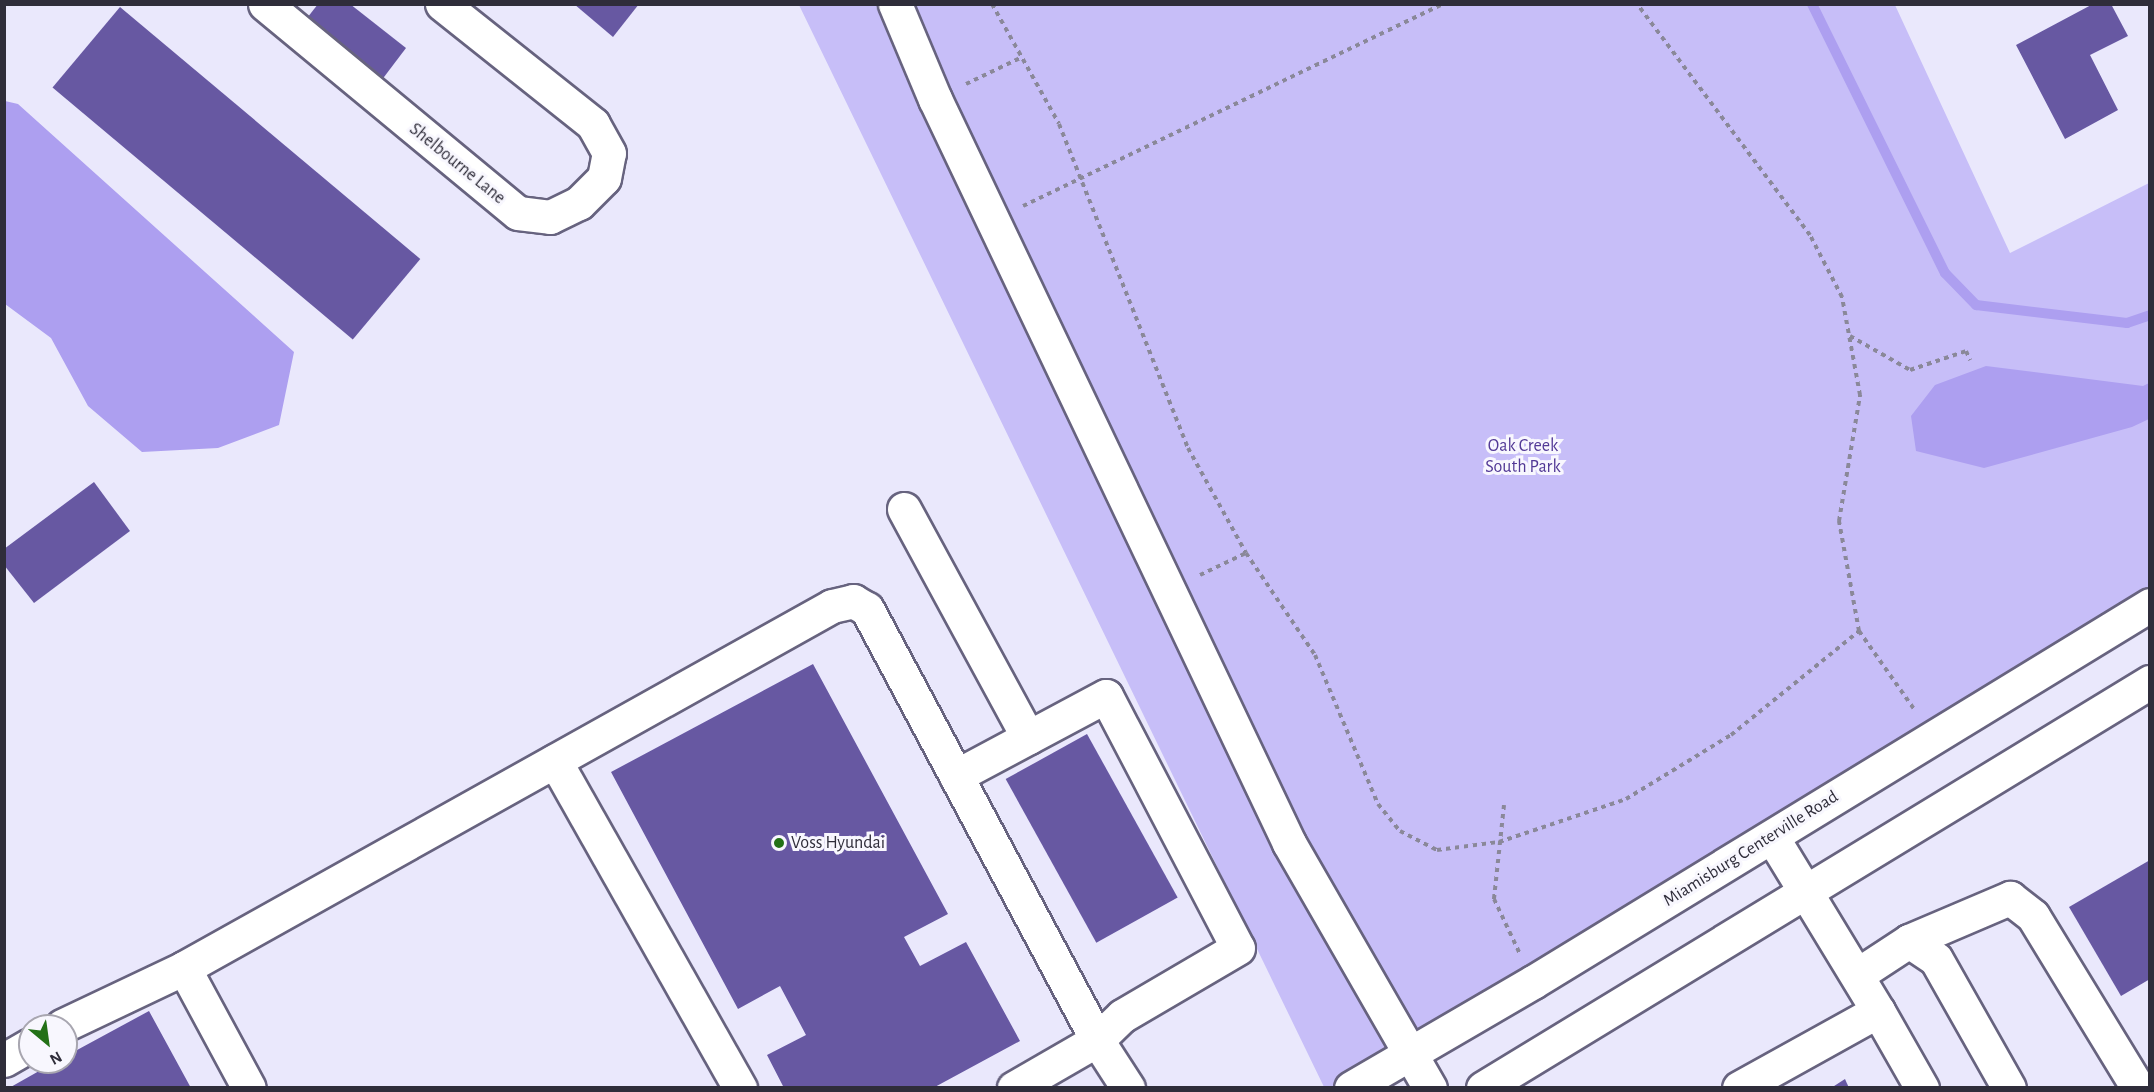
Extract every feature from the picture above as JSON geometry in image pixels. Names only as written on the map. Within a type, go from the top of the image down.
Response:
[{"type":"main road","name":"Shelbourne Lane","points":[[265,4],[518,213],[550,217],[579,203],[604,178],[609,153],[593,124],[442,4]]},
{"type":"main road","points":[[895,4],[935,99],[1289,843],[1430,1088]]},
{"type":"main road","points":[[904,509],[1028,737]]},
{"type":"main road","points":[[78,1018],[184,968],[832,606],[853,601],[867,609],[1097,1040],[1128,1088]]},
{"type":"main road","name":"Miamisburg Centerville Road","points":[[1351,1088],[1533,982],[2150,605]]},
{"type":"main road","points":[[1483,1088],[2150,682]]},
{"type":"main road","points":[[956,776],[1106,696],[1239,948],[1122,1016],[1097,1040],[1014,1088]]},
{"type":"main road","points":[[555,761],[740,1088]]},
{"type":"main road","points":[[1772,837],[1857,975],[1922,1088]]},
{"type":"main road","points":[[1857,975],[1909,941],[2010,898],[2033,916],[2138,1088]]},
{"type":"main road","points":[[1909,941],[1936,959],[2009,1088]]},
{"type":"main road","points":[[184,968],[249,1088]]},
{"type":"main road","points":[[1739,1088],[1878,1011]]},
{"type":"main road","points":[[4,1060],[18,1052]]},
{"type":"path","points":[[992,4],[1059,124],[1188,448],[1246,554],[1315,655],[1378,804],[1400,831],[1437,850],[1499,842],[1626,799],[1731,735],[1859,631]]},
{"type":"path","points":[[993,220],[1442,4]]},
{"type":"path","points":[[1637,4],[1810,235],[1842,297],[1860,395],[1839,521],[1859,631],[1933,736]]},
{"type":"path","points":[[935,99],[1022,57]]},
{"type":"path","points":[[1849,335],[1910,370],[1966,351],[1970,360]]},
{"type":"path","points":[[1169,591],[1246,554]]},
{"type":"path","points":[[1504,805],[1494,899],[1533,982]]},
{"type":"green space","name":"Oak Creek South Park","points":[[799,5],[1895,5],[2010,253],[2149,183],[2149,605],[1351,1087],[1324,1087]]},
{"type":"shaded area","points":[[5,101],[18,104],[294,352],[279,425],[218,448],[142,452],[88,406],[51,338],[5,304]]},
{"type":"shaded area","points":[[1986,366],[2143,386],[2149,383],[2149,419],[2132,427],[1984,468],[1916,451],[1911,416],[1935,385]]},
{"type":"building","points":[[318,4],[350,4],[406,48],[381,81],[304,22]]},
{"type":"building","points":[[574,4],[639,4],[613,37]]},
{"type":"building","points":[[2093,4],[2111,4],[2128,36],[2090,55],[2118,110],[2065,139],[2016,45]]},
{"type":"building","points":[[120,7],[420,259],[353,339],[53,87]]},
{"type":"building","points":[[94,482],[130,531],[34,603],[4,565],[4,549]]},
{"type":"building","name":"Voss Hyundai","points":[[813,664],[948,914],[904,937],[920,966],[966,942],[1020,1041],[933,1088],[784,1088],[767,1055],[806,1035],[780,986],[738,1009],[611,772]]},
{"type":"building","points":[[1087,734],[1178,898],[1096,943],[1006,779]]},
{"type":"building","points":[[2150,860],[2150,979],[2121,996],[2069,907]]},
{"type":"building","points":[[149,1011],[191,1088],[9,1088],[34,1074],[78,1074],[78,1049]]},
{"type":"building","points":[[1845,1079],[1849,1088],[1831,1088]]},
{"type":"waterway","points":[[1812,4],[1945,273],[1976,305],[2127,323],[2150,315]]},
{"type":"place","name":"Voss Hyundai","points":[[779,843]]}]
